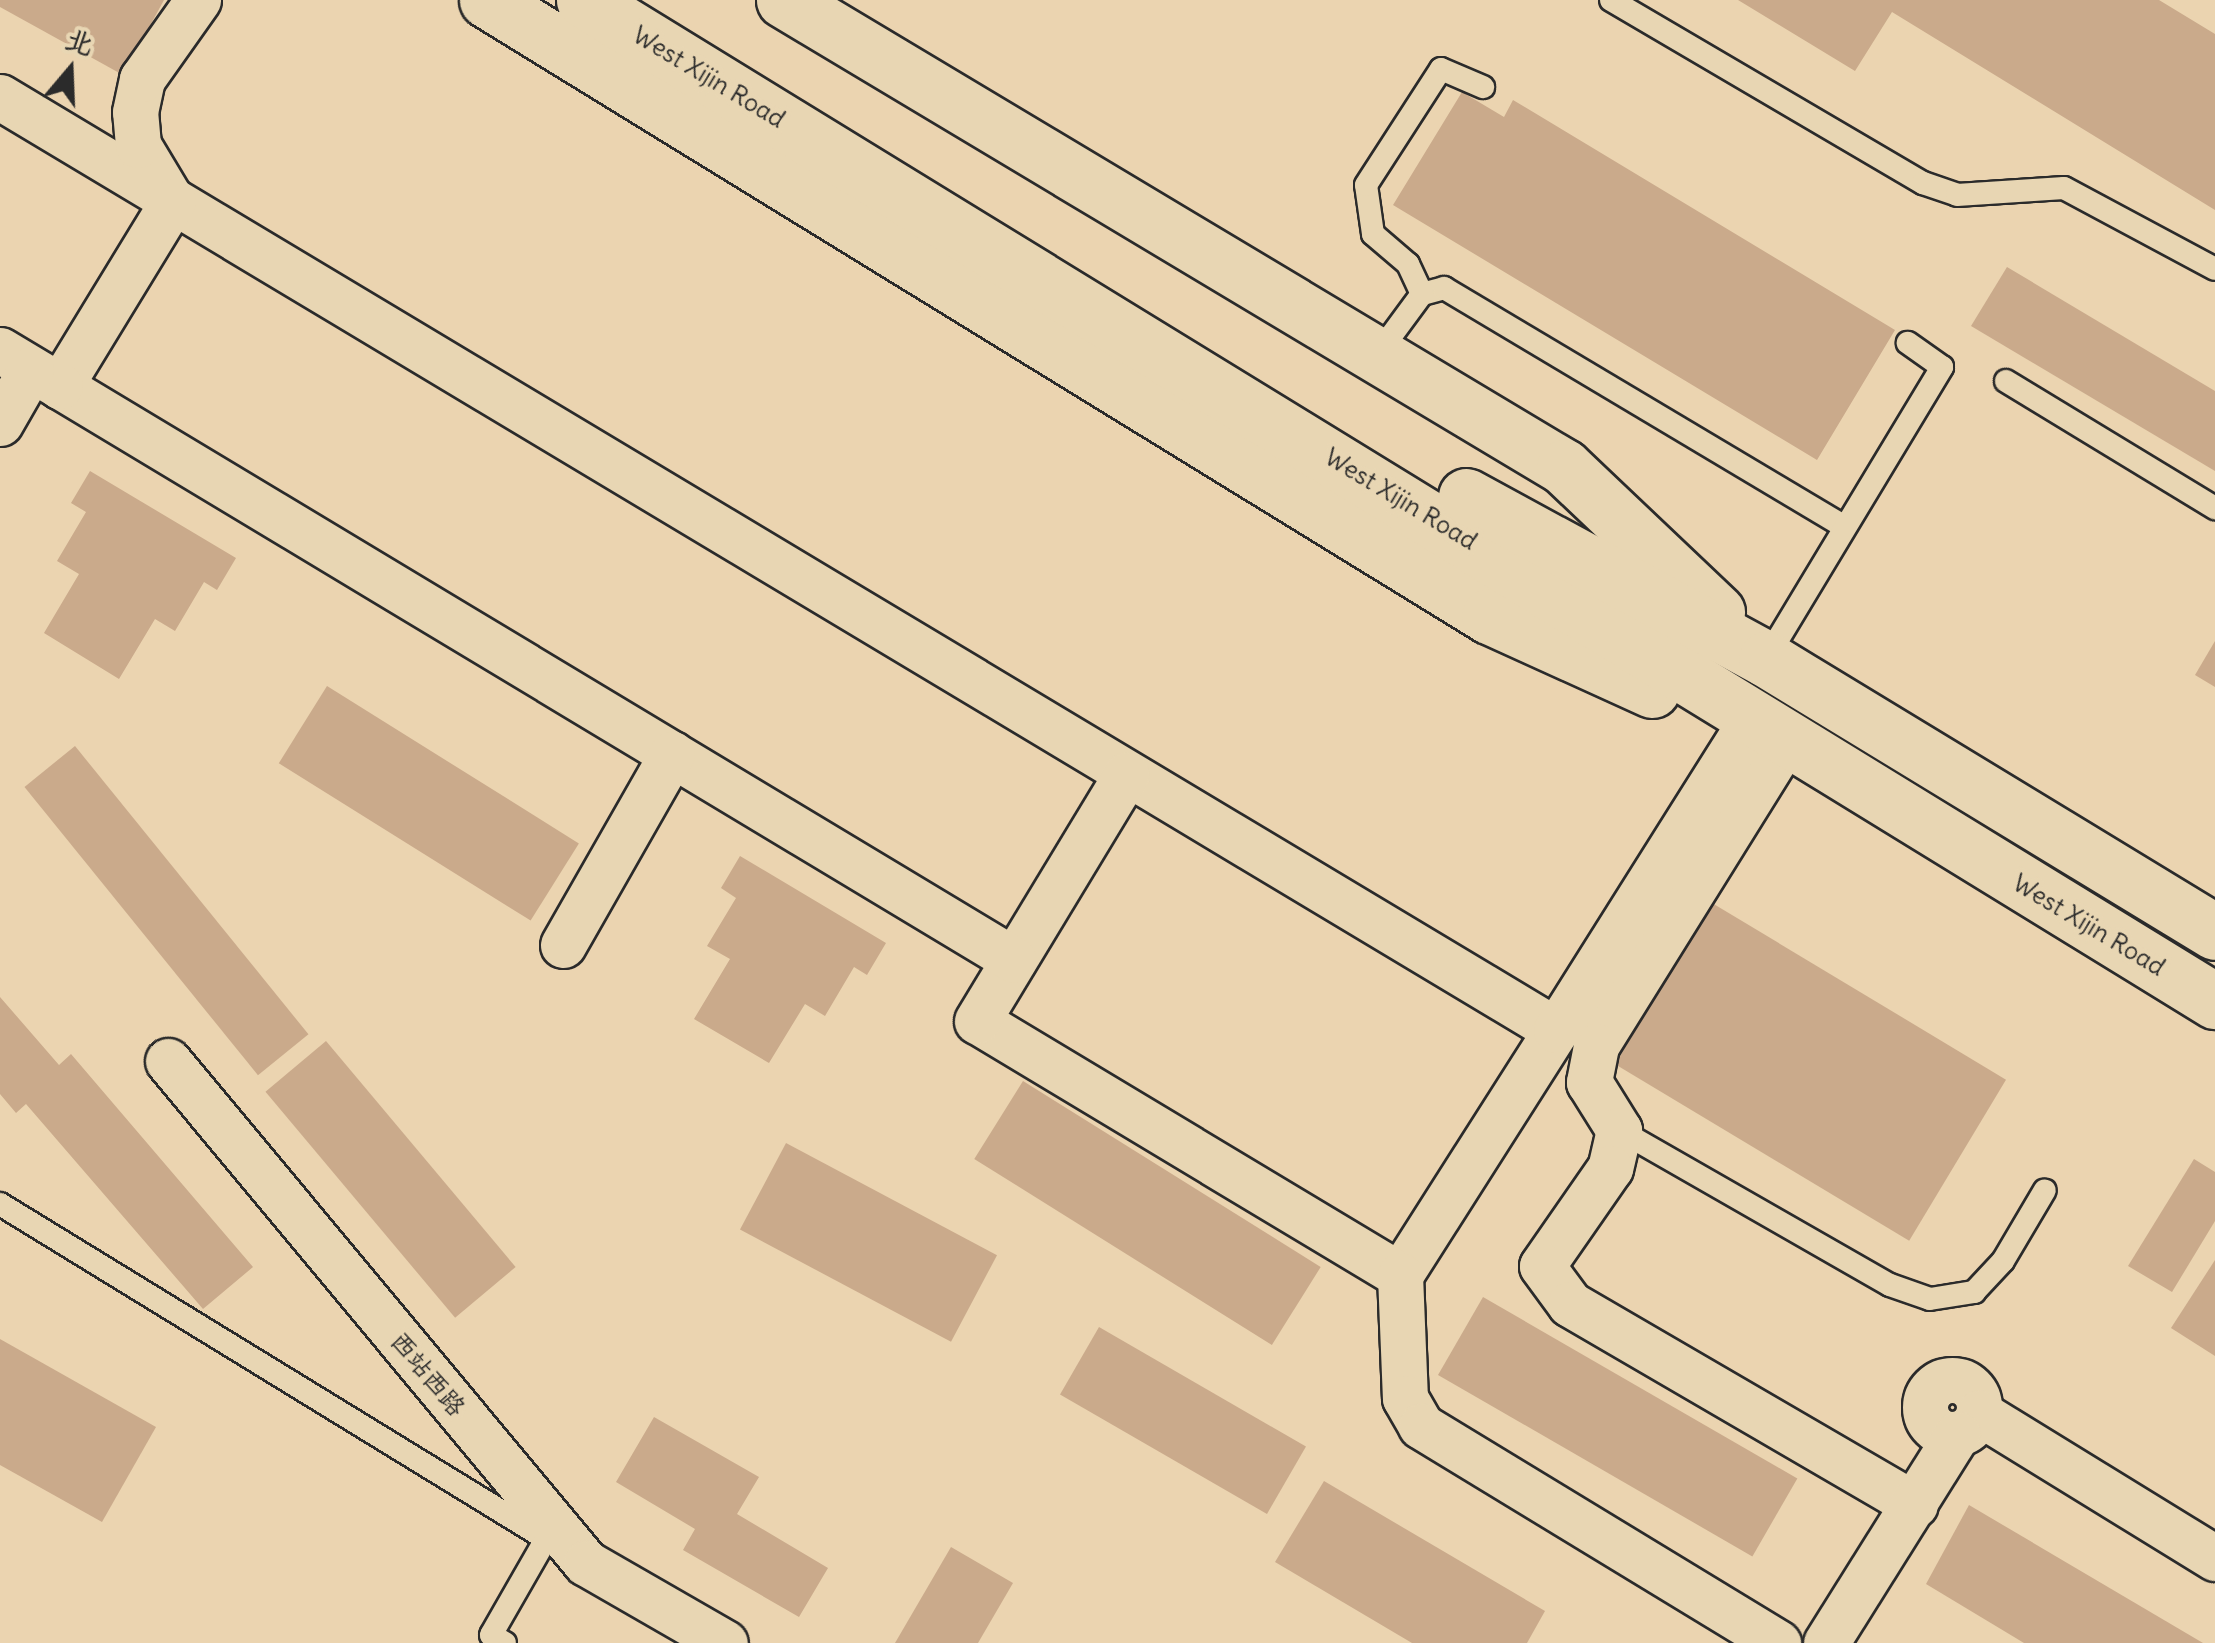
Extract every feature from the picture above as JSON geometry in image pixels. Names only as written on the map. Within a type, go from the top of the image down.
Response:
[{"type":"main road","points":[[487,0],[1488,616],[1765,737]]},
{"type":"main road","name":"West Xijin Road","points":[[584,0],[1765,737],[2215,1001]]},
{"type":"main road","name":"West Xijin Road","points":[[646,0],[1511,524],[1766,659],[2215,932]]},
{"type":"main road","points":[[784,0],[1564,467],[1766,659]]},
{"type":"street","points":[[173,201],[151,175],[135,112],[142,79],[198,0]]},
{"type":"street","points":[[0,97],[1556,1030]]},
{"type":"street","points":[[0,423],[31,368],[173,201]]},
{"type":"street","points":[[31,368],[1014,960]]},
{"type":"street","points":[[1765,737],[1556,1030],[1400,1275],[1406,1398],[1421,1426],[1778,1643]]},
{"type":"street","points":[[1765,737],[1596,1046],[1589,1082],[1618,1130],[1610,1168],[1542,1266],[1570,1304],[1915,1505]]},
{"type":"street","points":[[563,945],[672,754]]},
{"type":"street","points":[[1126,774],[976,1021],[1400,1275]]},
{"type":"street","name":"西站西路","points":[[168,1062],[586,1562],[725,1643]]},
{"type":"street","points":[[1826,1643],[1968,1424],[2215,1558]]},
{"type":"lane","points":[[1611,0],[1922,183],[1957,195],[2064,188],[2215,270]]},
{"type":"lane","points":[[1422,294],[1408,264],[1372,234],[1366,184],[1440,69],[1483,87]]},
{"type":"lane","points":[[1377,355],[1422,294],[1444,288],[1843,526]]},
{"type":"lane","points":[[1766,659],[1942,367],[1908,343]]},
{"type":"lane","points":[[2006,382],[2215,508]]},
{"type":"lane","points":[[1618,1130],[1890,1286],[1930,1300],[1974,1292],[2003,1261],[2045,1190]]},
{"type":"lane","points":[[0,1204],[586,1562]]},
{"type":"lane","points":[[506,1643],[491,1635],[546,1539]]},
{"type":"building","points":[[0,0],[164,0],[123,75],[0,7]]},
{"type":"building","points":[[1738,0],[2159,0],[2215,34],[2215,210],[1892,12],[1855,71]]},
{"type":"building","points":[[1462,92],[1504,117],[1513,100],[1895,330],[1817,460],[1393,205]]},
{"type":"building","points":[[2007,267],[2215,391],[2215,471],[1971,326]]},
{"type":"building","points":[[90,471],[236,558],[217,590],[204,582],[175,631],[155,619],[119,679],[44,633],[79,574],[57,561],[86,512],[71,503]]},
{"type":"building","points":[[2215,641],[2215,687],[2195,675]]},
{"type":"building","points":[[327,686],[579,843],[531,921],[279,763]]},
{"type":"building","points":[[75,746],[308,1034],[258,1075],[24,787]]},
{"type":"building","points":[[740,856],[886,943],[867,975],[854,967],[825,1016],[805,1004],[769,1063],[694,1019],[730,959],[707,946],[736,898],[721,888]]},
{"type":"building","points":[[1712,903],[2006,1080],[1909,1241],[1615,1064]]},
{"type":"building","points":[[0,997],[59,1065],[71,1054],[253,1267],[203,1309],[26,1104],[16,1113],[0,1094]]},
{"type":"building","points":[[326,1041],[516,1267],[455,1318],[265,1092]]},
{"type":"building","points":[[1023,1081],[1321,1267],[1272,1345],[974,1159]]},
{"type":"building","points":[[786,1143],[997,1255],[951,1342],[740,1230]]},
{"type":"building","points":[[2194,1159],[2215,1172],[2215,1221],[2172,1292],[2128,1266]]},
{"type":"building","points":[[2215,1260],[2215,1356],[2171,1328]]},
{"type":"building","points":[[1483,1297],[1797,1478],[1752,1556],[1438,1375]]},
{"type":"building","points":[[1099,1327],[1306,1446],[1267,1514],[1060,1395]]},
{"type":"building","points":[[0,1339],[156,1427],[102,1522],[0,1465]]},
{"type":"building","points":[[654,1417],[759,1477],[737,1514],[828,1568],[799,1617],[683,1550],[695,1529],[616,1482]]},
{"type":"building","points":[[1324,1481],[1545,1611],[1527,1643],[1412,1643],[1275,1562]]},
{"type":"building","points":[[1969,1505],[2203,1643],[2024,1643],[1926,1584]]},
{"type":"building","points":[[951,1547],[1013,1583],[978,1643],[895,1643]]}]
